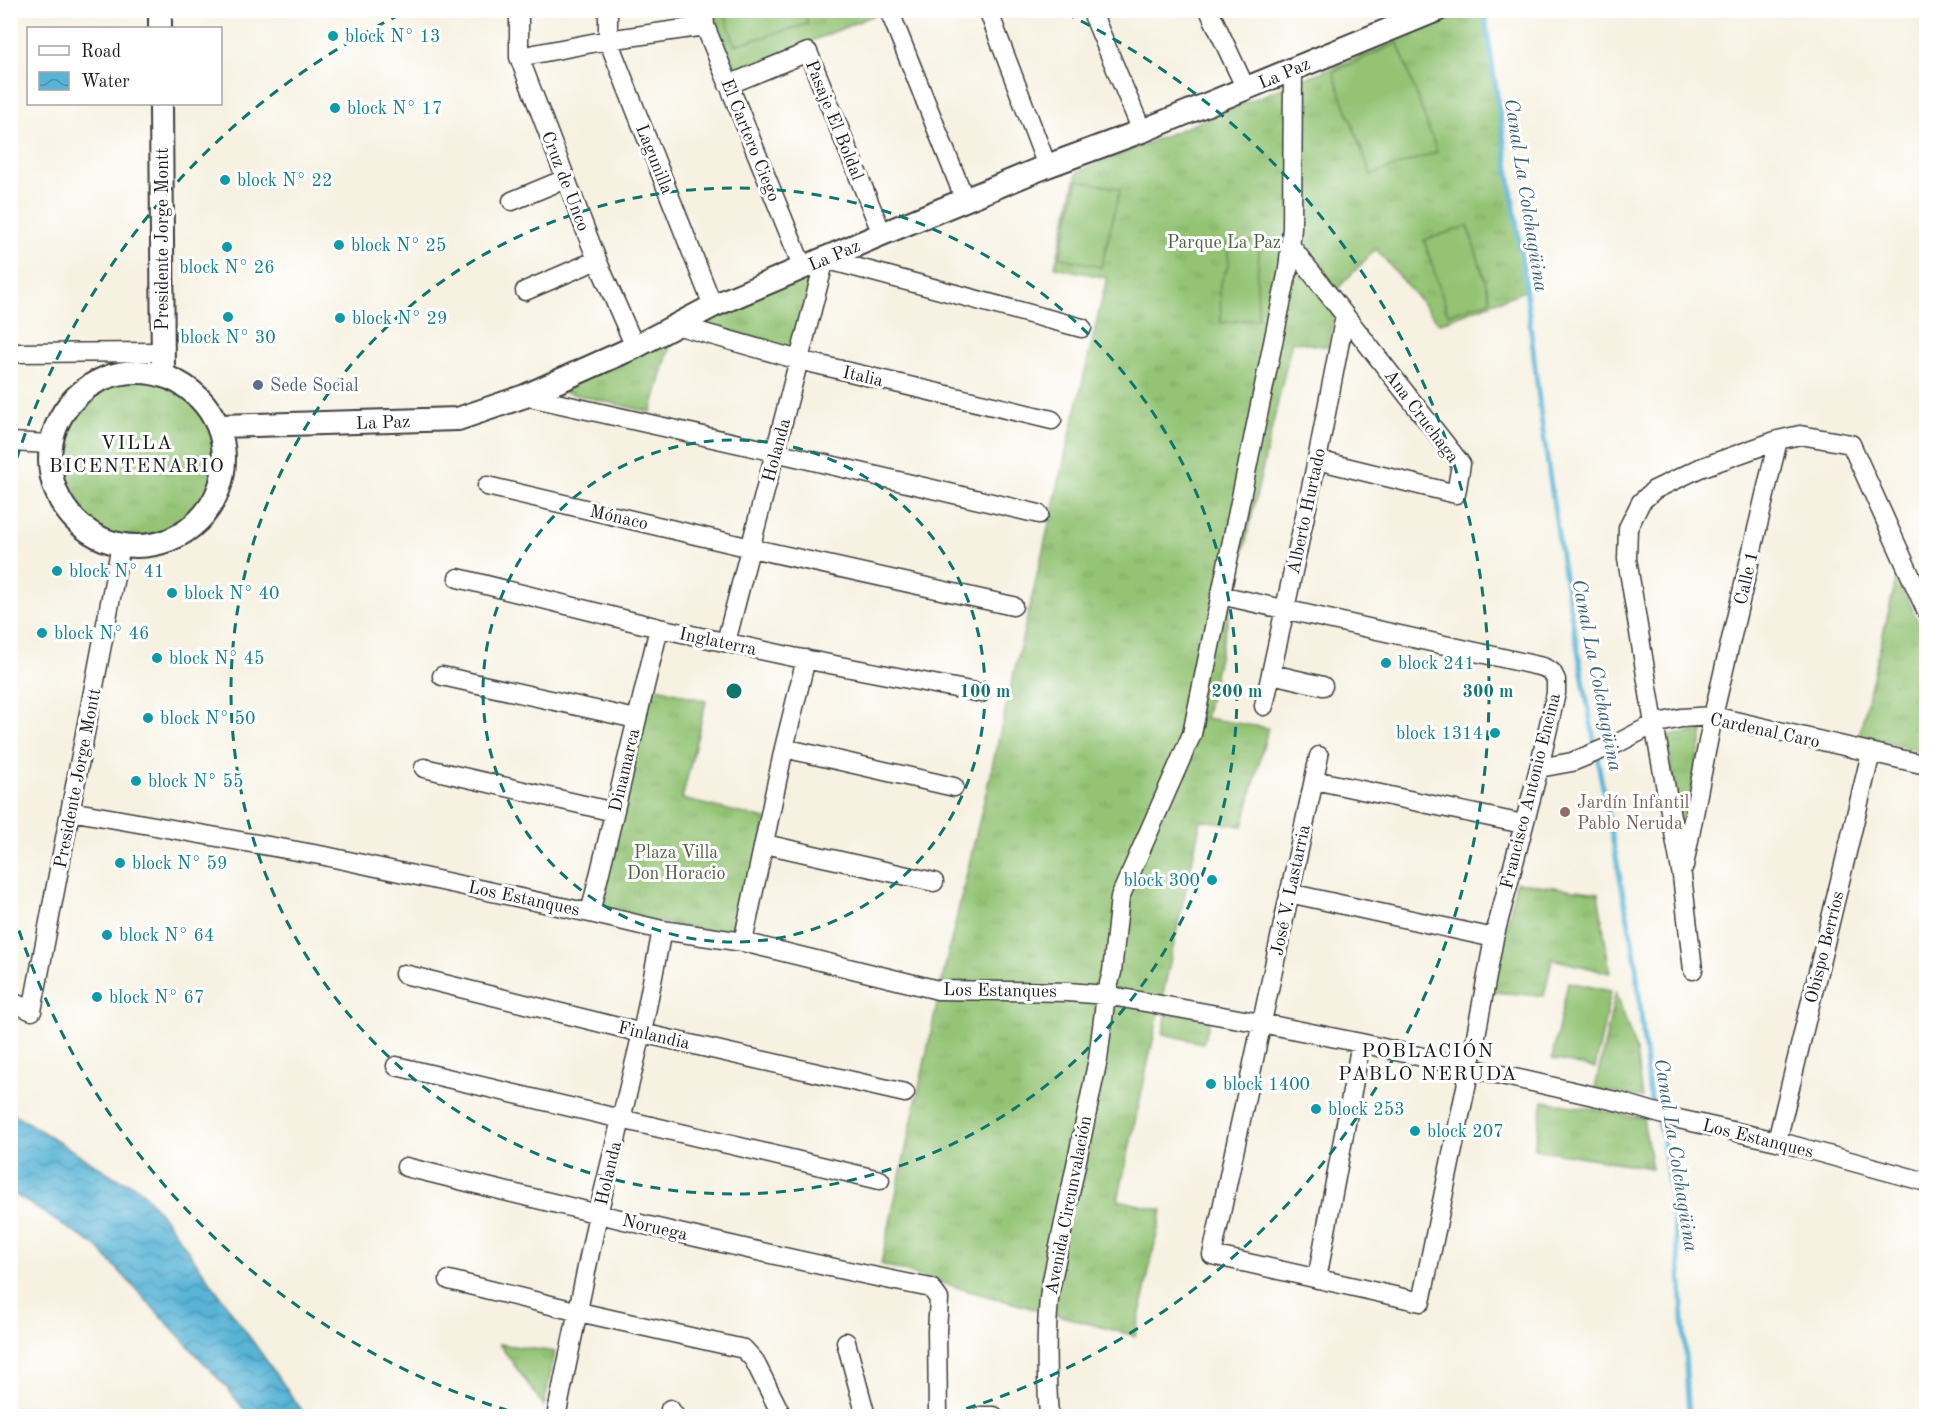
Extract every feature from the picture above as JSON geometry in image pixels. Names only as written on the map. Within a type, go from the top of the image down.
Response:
[{"type":"street","points":[[160,10],[160,27]]},
{"type":"street","name":"Cruz de Unco","points":[[519,10],[519,57],[597,260],[635,347]]},
{"type":"street","name":"Lagunilla","points":[[608,10],[608,40],[713,306]]},
{"type":"street","points":[[889,10],[965,200]]},
{"type":"street","points":[[988,10],[1047,166]]},
{"type":"street","points":[[1091,10],[1142,131]]},
{"type":"street","points":[[1209,10],[1246,89]]},
{"type":"street","name":"La Paz","points":[[219,426],[458,419],[525,396],[635,347],[713,306],[882,234],[1437,10]]},
{"type":"street","points":[[519,57],[704,19]]},
{"type":"street","name":"El Cartero Ciego","points":[[704,19],[728,85],[803,268]]},
{"type":"street","name":"Pasaje El Boldal","points":[[728,85],[808,52],[882,234]]},
{"type":"street","name":"Avenida Circunvalación","points":[[1049,1416],[1046,1355],[1050,1290],[1098,1059],[1106,995],[1112,972],[1120,897],[1192,734],[1288,270],[1292,228],[1293,69]]},
{"type":"street","name":"Presidente Jorge Montt","points":[[160,105],[163,375]]},
{"type":"street","points":[[512,201],[565,179]]},
{"type":"street","points":[[1290,245],[1345,315]]},
{"type":"street","points":[[825,259],[1082,328]]},
{"type":"street","name":"Holanda","points":[[726,642],[825,259]]},
{"type":"street","points":[[525,291],[597,260]]},
{"type":"street","name":"Ana Cruchaga","points":[[1317,460],[1456,494],[1461,464],[1345,315]]},
{"type":"street","name":"Alberto Hurtado","points":[[1264,706],[1317,460],[1345,315]]},
{"type":"street","name":"Italia","points":[[676,325],[799,360],[1052,420]]},
{"type":"street","points":[[10,353],[162,352]]},
{"type":"street","points":[[136,371],[163,375],[181,382],[209,409],[219,426],[225,454],[221,483],[208,509],[188,530],[162,543],[132,546],[103,539],[78,524],[60,501],[51,473],[51,444],[57,422],[69,403],[86,388],[110,376],[136,371]]},
{"type":"street","points":[[525,396],[1039,514]]},
{"type":"street","points":[[1693,969],[1682,876],[1627,559],[1628,528],[1641,502],[1654,490],[1700,468],[1778,440],[1800,435],[1851,444],[1926,610]]},
{"type":"street","name":"Calle 1","points":[[1682,876],[1713,716],[1778,440]]},
{"type":"street","points":[[10,442],[51,444]]},
{"type":"street","name":"Mónaco","points":[[487,486],[751,548],[1014,606]]},
{"type":"street","name":"Presidente Jorge Montt","points":[[10,1000],[32,1011],[121,545]]},
{"type":"street","name":"Inglaterra","points":[[458,578],[659,628],[981,693]]},
{"type":"street","name":"Francisco Antonio Encina","points":[[1220,595],[1543,668],[1552,672],[1556,680],[1556,693],[1539,768],[1494,938],[1470,1068],[1420,1302],[1317,1279]]},
{"type":"street","name":"Dinamarca","points":[[590,912],[659,628]]},
{"type":"street","points":[[743,942],[784,748],[806,659]]},
{"type":"street","points":[[1272,674],[1323,686]]},
{"type":"street","points":[[442,676],[636,719]]},
{"type":"street","name":"Cardenal Caro","points":[[1539,768],[1572,762],[1618,743],[1654,724],[1681,718],[1713,716],[1926,765]]},
{"type":"street","points":[[784,748],[954,787]]},
{"type":"street","name":"Obispo Berríos","points":[[1777,1141],[1871,753]]},
{"type":"street","name":"José V. Lastarria","points":[[1317,1279],[1212,1254],[1319,756]]},
{"type":"street","points":[[424,768],[614,812]]},
{"type":"street","points":[[1314,780],[1523,824]]},
{"type":"street","name":"Los Estanques","points":[[70,811],[325,856],[590,912],[662,930],[743,942],[938,990],[1068,992],[1106,995],[1261,1023],[1620,1102],[1674,1118],[1777,1141],[1926,1182]]},
{"type":"street","points":[[765,844],[934,882]]},
{"type":"street","points":[[1289,893],[1494,938]]},
{"type":"street","name":"Holanda","points":[[558,1416],[598,1214],[642,1033],[662,930]]},
{"type":"street","name":"Finlandia","points":[[404,974],[642,1033],[905,1093]]},
{"type":"street","points":[[1317,1279],[1360,1043]]},
{"type":"street","points":[[396,1066],[880,1180]]},
{"type":"street","name":"Noruega","points":[[406,1167],[834,1269],[931,1288],[939,1299],[938,1416]]},
{"type":"street","points":[[448,1280],[744,1349],[749,1354],[782,1416]]},
{"type":"street","points":[[846,1342],[866,1416]]},
{"type":"street","points":[[981,1416],[994,1416]]},
{"type":"green space","points":[[878,10],[879,13],[735,73],[715,11]]},
{"type":"green space","points":[[724,11],[804,11],[808,24],[735,45]]},
{"type":"green space","name":"Parque La Paz","points":[[1469,11],[1484,11],[1527,290],[1439,323],[1376,249],[1339,287],[1328,347],[1292,341],[1205,718],[1268,728],[1243,826],[1201,820],[1118,1200],[1162,1210],[1135,1336],[969,1291],[881,1264],[947,958],[1107,278],[1055,267],[1077,172]]},
{"type":"green space","points":[[1398,43],[1437,152],[1371,175],[1333,72]]},
{"type":"green space","points":[[1078,180],[1120,189],[1101,267],[1060,257]]},
{"type":"green space","points":[[1468,226],[1491,300],[1448,314],[1424,240]]},
{"type":"green space","points":[[1260,241],[1257,278],[1258,318],[1221,323],[1220,284],[1229,264],[1227,243]]},
{"type":"green space","points":[[818,267],[796,350],[686,325]]},
{"type":"green space","points":[[675,329],[651,412],[547,388]]},
{"type":"green space","points":[[136,376],[152,377],[168,382],[195,400],[213,427],[218,443],[218,475],[213,491],[195,518],[168,536],[152,541],[136,542],[120,541],[104,536],[77,518],[59,491],[54,475],[53,459],[54,443],[59,427],[77,400],[104,382],[120,377]]},
{"type":"green space","points":[[1897,576],[1926,638],[1926,753],[1859,736]]},
{"type":"green space","name":"Plaza Villa Don Horacio","points":[[650,686],[706,701],[682,799],[766,819],[742,938],[596,910]]},
{"type":"green space","points":[[1703,731],[1682,845],[1667,736]]},
{"type":"green space","points":[[1516,882],[1598,893],[1610,973],[1552,959],[1544,996],[1493,992]]},
{"type":"green space","points":[[1568,982],[1611,991],[1595,1068],[1552,1059]]},
{"type":"green space","points":[[1616,991],[1636,1051],[1642,1097],[1595,1089]]},
{"type":"green space","points":[[1167,1010],[1211,1018],[1203,1043],[1163,1034]]},
{"type":"green space","points":[[1543,1101],[1643,1118],[1652,1168],[1534,1149]]},
{"type":"green space","points":[[499,1344],[555,1352],[544,1406]]},
{"type":"water","points":[[11,1112],[113,1176],[139,1188],[166,1220],[306,1416],[249,1416],[229,1390],[96,1246],[11,1192]]},
{"type":"waterway","name":"Canal La Colchagüina","points":[[1484,10],[1524,272],[1541,417],[1563,569],[1635,955],[1649,1091],[1654,1108]]},
{"type":"waterway","name":"Canal La Colchagüina","points":[[1657,1117],[1663,1139],[1680,1270],[1689,1416]]},
{"type":"place","name":"block N° 13","points":[[333,36]]},
{"type":"place","name":"block N° 17","points":[[335,108]]},
{"type":"place","name":"block N° 22","points":[[225,180]]},
{"type":"place","name":"block N° 25","points":[[339,245]]},
{"type":"place","name":"block N° 26","points":[[227,247]]},
{"type":"place","name":"block N° 30","points":[[228,317]]},
{"type":"place","name":"block N° 29","points":[[340,318]]},
{"type":"place","name":"Sede Social","points":[[258,385]]},
{"type":"place","name":"block N° 41","points":[[57,571]]},
{"type":"place","name":"block N° 40","points":[[172,593]]},
{"type":"place","name":"block N° 46","points":[[42,633]]},
{"type":"place","name":"block N° 45","points":[[157,658]]},
{"type":"place","name":"block 241","points":[[1386,663]]},
{"type":"place","name":"block N° 50","points":[[148,718]]},
{"type":"place","name":"block 1314","points":[[1495,733]]},
{"type":"place","name":"block N° 55","points":[[136,781]]},
{"type":"place","name":"Jardín Infantil Pablo Neruda","points":[[1565,812]]},
{"type":"place","name":"block N° 59","points":[[120,863]]},
{"type":"place","name":"block 300","points":[[1212,880]]},
{"type":"place","name":"block N° 64","points":[[107,935]]},
{"type":"place","name":"block N° 67","points":[[97,997]]},
{"type":"place","name":"block 1400","points":[[1211,1084]]},
{"type":"place","name":"block 253","points":[[1316,1109]]},
{"type":"place","name":"block 207","points":[[1415,1131]]},
{"type":"district","name":"VILLA BICENTENARIO","points":[[137,454]]},
{"type":"district","name":"POBLACIÓN PABLO NERUDA","points":[[1428,1062]]}]
